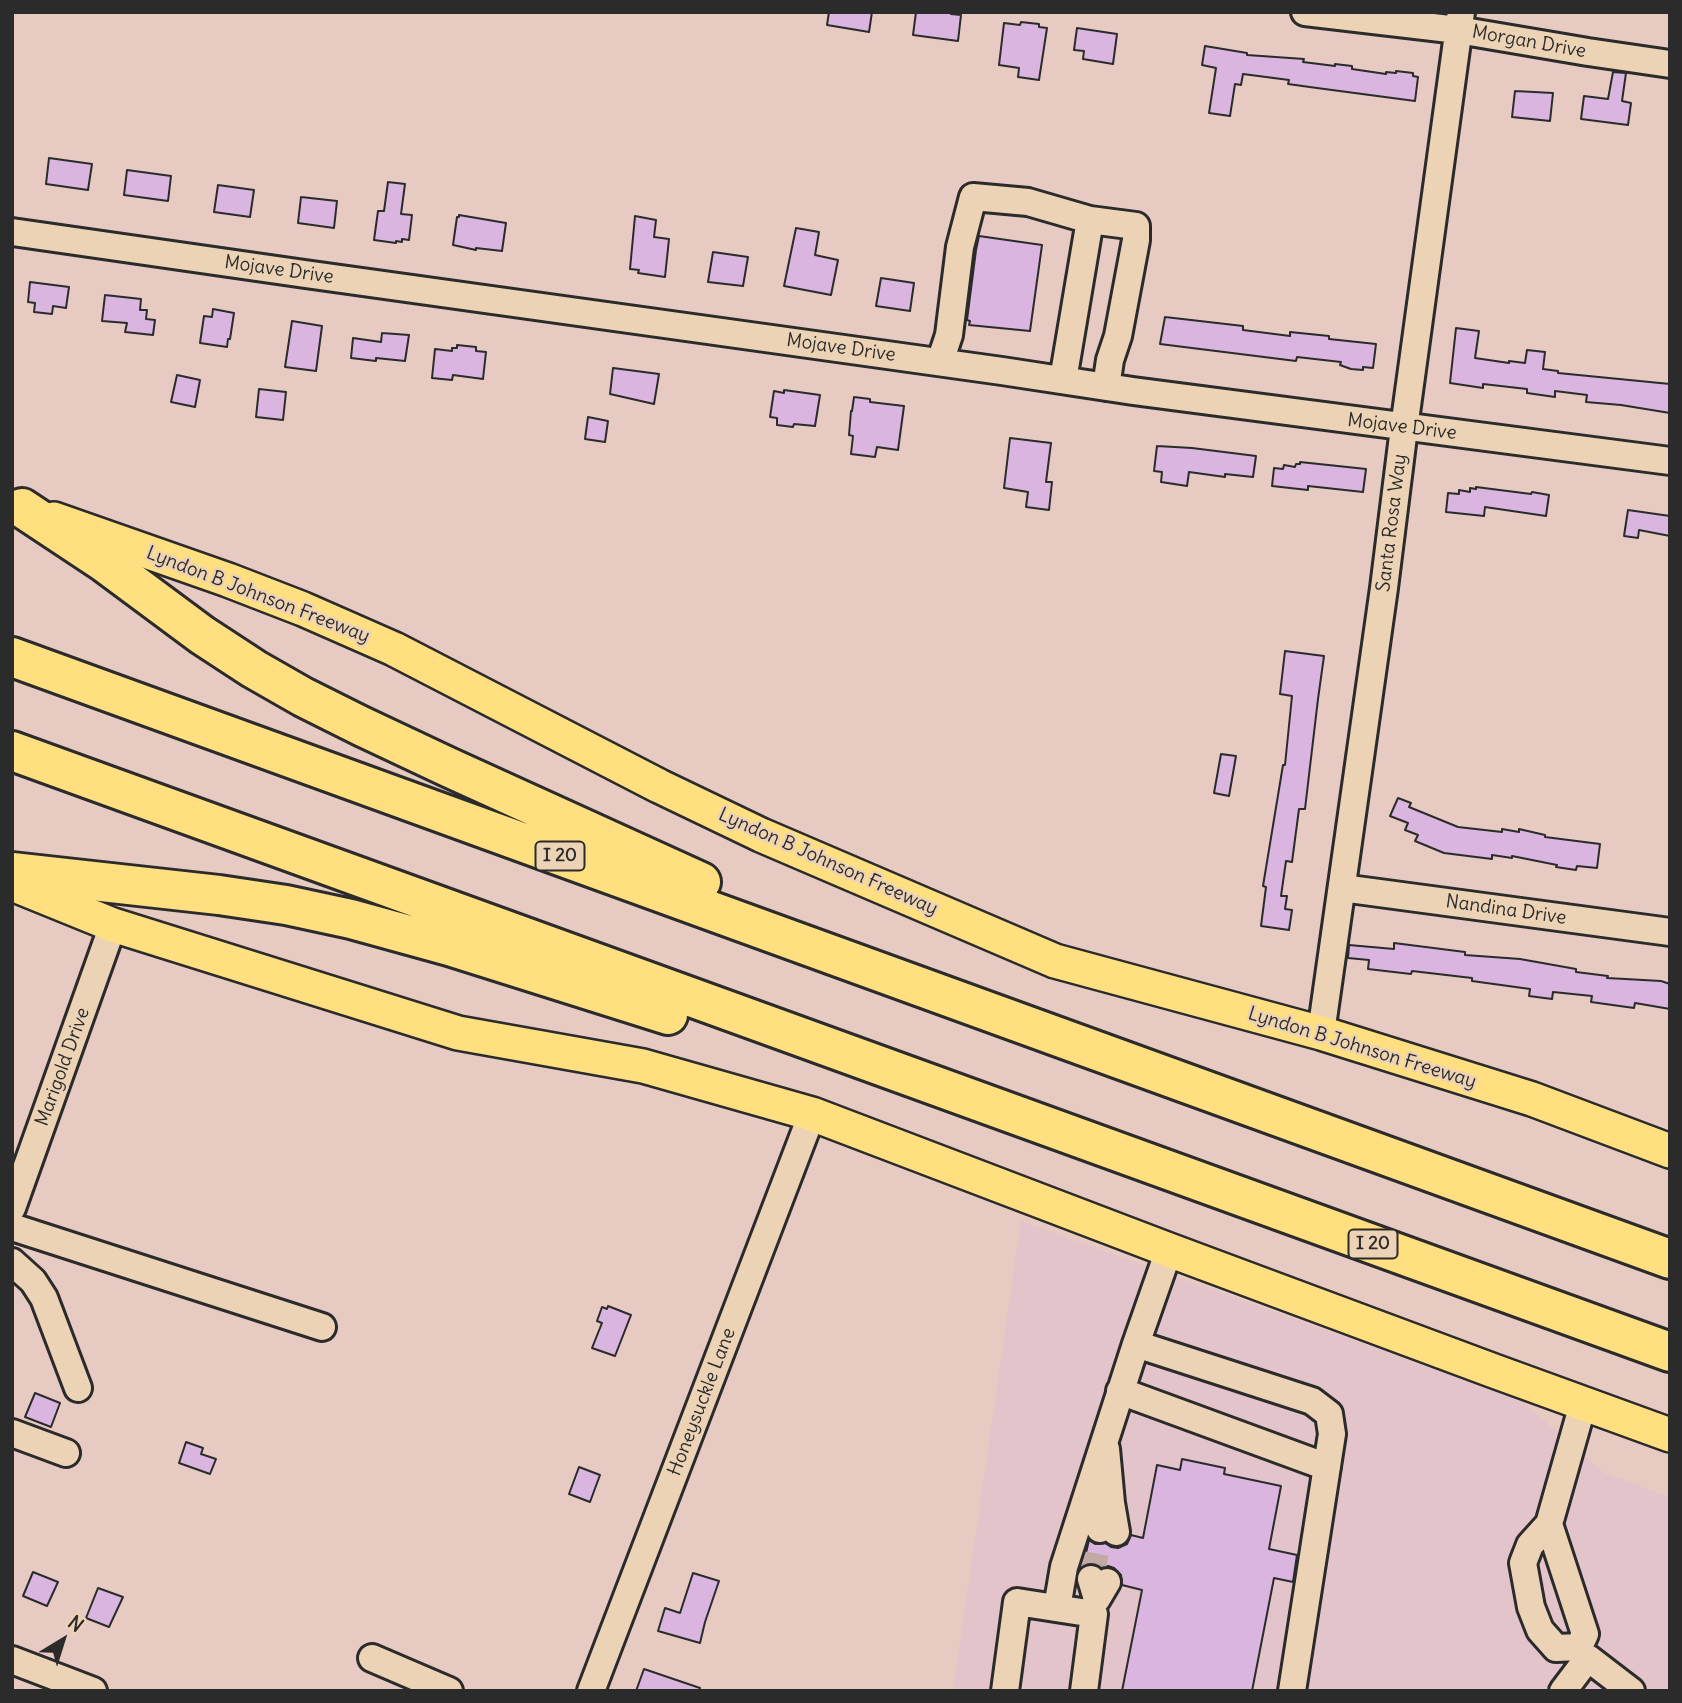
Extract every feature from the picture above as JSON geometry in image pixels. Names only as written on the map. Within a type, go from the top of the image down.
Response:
[{"type":"highway","points":[[17,506],[104,563],[202,635],[254,669],[361,726],[547,814],[711,887],[1109,1055]]},
{"type":"highway","name":"I 20","points":[[12,657],[1670,1259]]},
{"type":"highway","name":"I 20","points":[[12,751],[1670,1352]]},
{"type":"highway","points":[[12,872],[219,895],[286,905],[351,919],[449,946],[648,1009],[1076,1137]]},
{"type":"main road","name":"Lyndon B Johnson Freeway","points":[[17,506],[303,608],[394,649],[659,786],[761,835],[1055,961],[1321,1033],[1532,1099],[1670,1151]]},
{"type":"main road","points":[[12,884],[113,925],[458,1033],[643,1066],[812,1114],[1169,1250],[1670,1435]]},
{"type":"street","name":"Morgan Drive","points":[[1306,12],[1460,21],[1588,52],[1670,64]]},
{"type":"street","name":"Santa Rosa Way","points":[[1321,1033],[1460,21]]},
{"type":"street","points":[[940,362],[949,335],[960,247],[973,197],[1028,202],[1090,220],[1136,226],[1136,240],[1106,387]]},
{"type":"street","points":[[1063,380],[1090,220]]},
{"type":"street","name":"Mojave Drive","points":[[12,232],[1106,387],[1670,461]]},
{"type":"street","name":"Nandina Drive","points":[[1342,888],[1670,932]]},
{"type":"street","name":"Marigold Drive","points":[[12,1208],[113,925]]},
{"type":"street","name":"Honeysuckle Lane","points":[[591,1691],[812,1114]]},
{"type":"street","points":[[12,1227],[322,1327]]},
{"type":"street","points":[[1057,1608],[1064,1567],[1120,1391],[1169,1250]]},
{"type":"street","points":[[12,1262],[33,1281],[44,1298],[78,1388]]},
{"type":"street","points":[[1136,1344],[1312,1401],[1329,1414],[1332,1434],[1292,1691]]},
{"type":"street","points":[[1120,1391],[1327,1468]]},
{"type":"street","points":[[1583,1404],[1549,1524],[1530,1545],[1523,1563],[1531,1607],[1540,1630],[1556,1648],[1584,1652],[1631,1691]]},
{"type":"street","points":[[12,1433],[66,1453]]},
{"type":"street","points":[[1105,1437],[1111,1503],[1108,1531]]},
{"type":"street","points":[[1549,1524],[1585,1634],[1584,1652],[1563,1691]]},
{"type":"street","points":[[1005,1691],[1017,1602],[1057,1608],[1097,1594],[1084,1691]]},
{"type":"street","points":[[372,1658],[449,1691]]},
{"type":"street","points":[[12,1660],[93,1691]]},
{"type":"shaded area","points":[[1021,1221],[1520,1400],[1604,1473],[1670,1497],[1670,1691],[953,1691]]},
{"type":"building","points":[[829,12],[872,12],[869,32],[827,25]]},
{"type":"building","points":[[916,12],[951,12],[961,15],[958,41],[913,35]]},
{"type":"building","points":[[1021,22],[1047,28],[1039,80],[1018,77],[1019,68],[999,65],[1004,23],[1020,25]]},
{"type":"building","points":[[1077,28],[1117,34],[1113,64],[1083,59],[1084,51],[1074,50]]},
{"type":"building","points":[[1205,46],[1247,55],[1352,66],[1352,69],[1386,74],[1396,71],[1413,73],[1413,76],[1418,77],[1415,101],[1288,84],[1289,80],[1243,74],[1241,85],[1235,84],[1230,116],[1209,113],[1216,68],[1202,65]]},
{"type":"building","points":[[1613,72],[1626,73],[1622,101],[1631,103],[1628,125],[1581,119],[1584,96],[1608,99]]},
{"type":"building","points":[[1515,91],[1553,93],[1550,121],[1512,117]]},
{"type":"building","points":[[49,158],[92,164],[88,190],[46,184]]},
{"type":"building","points":[[127,170],[171,176],[168,201],[124,195]]},
{"type":"building","points":[[388,182],[405,184],[401,214],[412,215],[409,240],[402,239],[402,242],[396,243],[374,240],[378,211],[384,211]]},
{"type":"building","points":[[218,185],[254,190],[250,217],[214,212]]},
{"type":"building","points":[[301,197],[337,201],[334,228],[298,223]]},
{"type":"building","points":[[459,215],[506,223],[502,251],[476,250],[453,245]]},
{"type":"building","points":[[635,216],[656,220],[654,237],[669,239],[665,277],[638,273],[639,270],[630,269]]},
{"type":"building","points":[[796,228],[819,232],[815,255],[838,260],[831,295],[784,286]]},
{"type":"building","points":[[979,236],[1042,245],[1030,331],[969,325],[970,321],[967,320]]},
{"type":"building","points":[[713,252],[748,257],[743,286],[708,282]]},
{"type":"building","points":[[881,278],[914,283],[910,311],[876,306]]},
{"type":"building","points":[[30,282],[69,287],[66,308],[53,306],[52,314],[34,312],[35,303],[28,302]]},
{"type":"building","points":[[105,295],[141,299],[140,310],[147,310],[146,319],[155,320],[153,335],[125,332],[127,323],[102,321]]},
{"type":"building","points":[[213,309],[234,313],[227,347],[200,343],[204,316],[212,317]]},
{"type":"building","points":[[1165,317],[1243,326],[1243,330],[1290,336],[1290,332],[1329,336],[1329,339],[1376,344],[1373,368],[1351,369],[1340,365],[1341,362],[1297,357],[1296,361],[1160,344]]},
{"type":"building","points":[[292,321],[322,326],[316,371],[285,367]]},
{"type":"building","points":[[1456,328],[1479,331],[1475,358],[1525,363],[1527,350],[1545,352],[1543,369],[1558,373],[1670,384],[1670,413],[1586,402],[1587,395],[1555,391],[1555,397],[1527,393],[1527,389],[1483,384],[1483,388],[1450,383]]},
{"type":"building","points":[[382,333],[409,335],[405,361],[351,358],[353,338],[381,342]]},
{"type":"building","points":[[457,345],[476,347],[476,351],[486,352],[483,379],[453,375],[452,380],[432,378],[435,349],[452,351]]},
{"type":"building","points":[[613,368],[659,374],[654,404],[610,394]]},
{"type":"building","points":[[177,375],[200,380],[195,407],[171,402]]},
{"type":"building","points":[[259,389],[286,392],[283,420],[256,417]]},
{"type":"building","points":[[784,390],[820,395],[815,426],[777,425],[777,418],[770,417],[774,391],[784,393]]},
{"type":"building","points":[[854,397],[904,406],[898,450],[877,447],[875,457],[851,454],[853,436],[849,435]]},
{"type":"building","points":[[588,417],[608,421],[605,442],[585,439]]},
{"type":"building","points":[[1010,438],[1051,443],[1046,482],[1052,482],[1049,510],[1026,507],[1028,492],[1004,488]]},
{"type":"building","points":[[1157,446],[1256,456],[1253,477],[1225,474],[1225,477],[1189,472],[1187,486],[1161,482],[1162,472],[1154,471]]},
{"type":"building","points":[[1300,462],[1366,469],[1363,492],[1308,486],[1308,490],[1272,486],[1274,468],[1283,469],[1284,465],[1295,467]]},
{"type":"building","points":[[1470,488],[1549,495],[1546,516],[1485,507],[1484,516],[1446,512],[1448,493],[1459,494],[1459,490],[1470,492]]},
{"type":"building","points":[[1628,510],[1670,516],[1670,536],[1639,530],[1638,538],[1624,536]]},
{"type":"building","points":[[1285,651],[1324,656],[1305,809],[1299,809],[1292,862],[1286,861],[1281,896],[1287,896],[1285,909],[1292,910],[1289,930],[1261,926],[1266,887],[1263,886],[1285,765],[1292,696],[1280,694]]},
{"type":"building","points":[[1221,754],[1236,756],[1229,796],[1214,793]]},
{"type":"building","points":[[1398,798],[1411,803],[1409,807],[1458,827],[1502,832],[1502,829],[1519,832],[1519,829],[1545,837],[1600,844],[1597,868],[1577,866],[1576,870],[1512,856],[1492,855],[1492,859],[1444,853],[1415,841],[1418,835],[1405,830],[1408,823],[1390,816]]},
{"type":"building","points":[[1394,943],[1465,952],[1465,955],[1520,959],[1576,969],[1576,972],[1608,976],[1607,978],[1661,981],[1670,984],[1670,1009],[1635,1003],[1634,1008],[1591,1002],[1592,996],[1553,992],[1552,999],[1529,996],[1530,989],[1472,981],[1472,978],[1368,969],[1369,960],[1348,958],[1349,945],[1394,949]]},
{"type":"building","points":[[608,1306],[631,1315],[615,1356],[592,1348],[602,1323],[597,1321],[602,1307],[607,1309]]},
{"type":"building","points":[[35,1393],[60,1403],[51,1427],[25,1417]]},
{"type":"building","points":[[186,1442],[203,1448],[201,1454],[216,1459],[210,1474],[179,1463]]},
{"type":"building","points":[[1182,1459],[1225,1468],[1224,1474],[1281,1486],[1269,1549],[1297,1555],[1293,1582],[1274,1578],[1252,1691],[1122,1691],[1142,1590],[1122,1585],[1121,1575],[1114,1568],[1102,1568],[1094,1564],[1083,1566],[1089,1540],[1095,1544],[1105,1543],[1118,1548],[1127,1544],[1131,1535],[1143,1538],[1157,1465],[1180,1470]]},
{"type":"building","points":[[579,1467],[600,1475],[590,1502],[569,1494]]},
{"type":"building","points":[[33,1572],[58,1582],[47,1606],[23,1596]]},
{"type":"building","points":[[693,1573],[719,1581],[700,1643],[658,1631],[665,1608],[680,1613]]},
{"type":"building","points":[[98,1588],[123,1597],[109,1627],[86,1618]]},
{"type":"building","points":[[644,1669],[700,1688],[699,1691],[636,1691]]},
{"type":"tunnel","points":[[1091,1579],[1100,1529]]}]
